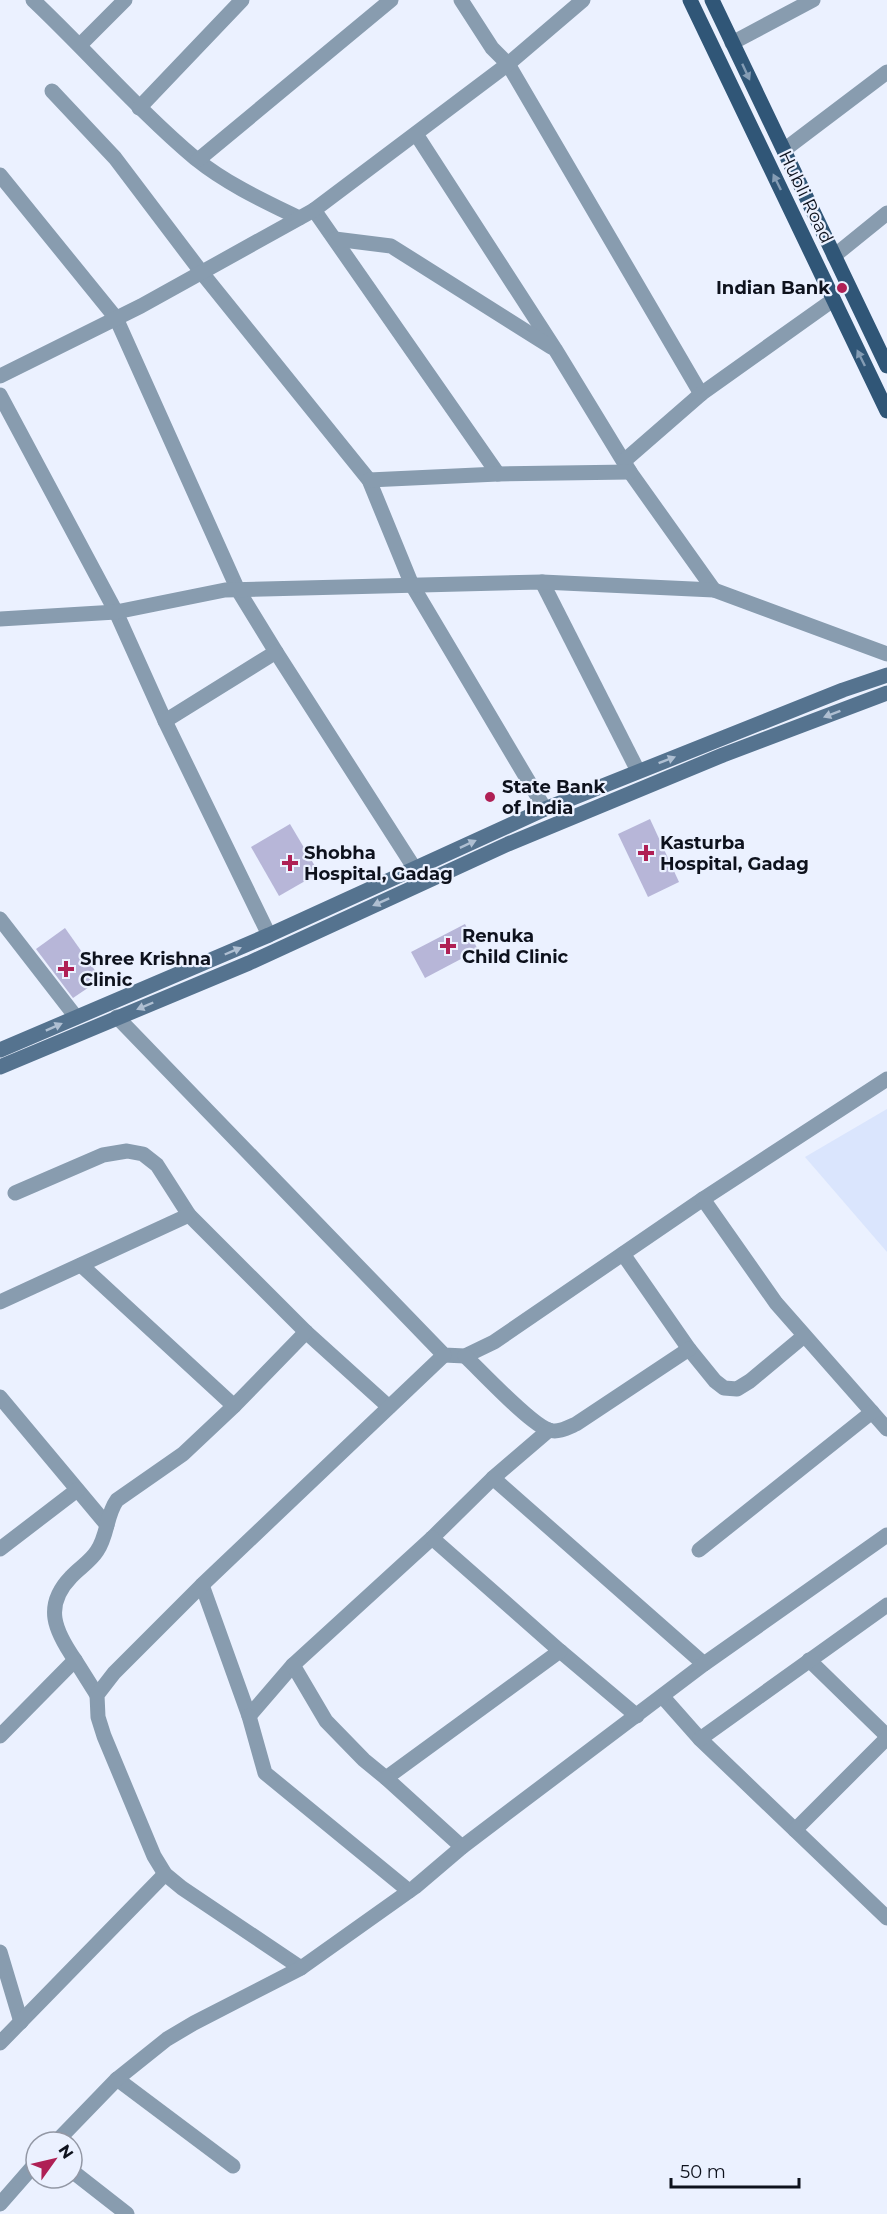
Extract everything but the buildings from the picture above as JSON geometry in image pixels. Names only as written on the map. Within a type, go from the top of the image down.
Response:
[{"type":"main road","name":"Hubli Road","points":[[690,0],[887,411]]},
{"type":"main road","points":[[712,0],[887,366]]},
{"type":"main road","points":[[0,1050],[269,935],[545,809],[843,690],[887,675]]},
{"type":"main road","points":[[0,1068],[249,963],[508,844],[723,755],[887,693]]},
{"type":"street","points":[[33,0],[80,45],[139,108],[198,160],[249,193],[299,218]]},
{"type":"street","points":[[80,45],[125,0]]},
{"type":"street","points":[[139,108],[242,0]]},
{"type":"street","points":[[198,160],[391,0]]},
{"type":"street","points":[[461,0],[492,48],[508,64],[701,394]]},
{"type":"street","points":[[0,376],[202,273],[314,210],[508,64],[583,0]]},
{"type":"street","points":[[732,42],[813,0]]},
{"type":"street","points":[[783,150],[887,72]]},
{"type":"street","points":[[52,91],[115,158],[202,273],[369,480],[412,585],[545,809]]},
{"type":"street","points":[[416,134],[555,350],[627,467],[714,590]]},
{"type":"street","points":[[0,174],[116,318],[238,590],[415,869]]},
{"type":"street","points":[[314,210],[498,474]]},
{"type":"street","points":[[834,256],[887,213]]},
{"type":"street","points":[[334,239],[391,246],[555,350]]},
{"type":"street","points":[[369,480],[627,467],[701,394],[833,300]]},
{"type":"street","points":[[0,395],[116,612],[165,721],[269,935]]},
{"type":"street","points":[[2,614],[116,612],[225,590],[542,582],[714,590],[887,654]]},
{"type":"street","points":[[542,582],[638,771]]},
{"type":"street","points":[[165,721],[276,652]]},
{"type":"street","points":[[0,919],[75,1017]]},
{"type":"street","points":[[117,1017],[444,1355],[465,1356],[494,1342],[703,1199],[887,1079]]},
{"type":"street","points":[[15,1193],[103,1155],[127,1151],[143,1154],[157,1165],[189,1215],[306,1332],[389,1407]]},
{"type":"street","points":[[703,1199],[776,1303],[887,1429]]},
{"type":"street","points":[[0,1302],[189,1215]]},
{"type":"street","points":[[623,1254],[688,1348],[715,1381],[724,1388],[737,1389],[750,1381],[804,1336]]},
{"type":"street","points":[[81,1264],[234,1406]]},
{"type":"street","points":[[302,1968],[182,1888],[165,1874],[154,1856],[104,1736],[98,1717],[97,1695],[63,1644],[54,1609],[57,1593],[98,1550],[105,1535],[112,1508],[117,1500],[183,1454],[234,1406],[306,1332]]},
{"type":"street","points":[[465,1356],[532,1420],[549,1430],[562,1430],[576,1424],[688,1348]]},
{"type":"street","points":[[97,1695],[114,1673],[202,1585],[444,1355]]},
{"type":"street","points":[[0,1397],[108,1525]]},
{"type":"street","points":[[699,1550],[872,1412]]},
{"type":"street","points":[[249,1716],[293,1665],[432,1538],[493,1478],[549,1430]]},
{"type":"street","points":[[493,1478],[704,1664]]},
{"type":"street","points":[[0,1548],[77,1490]]},
{"type":"street","points":[[68,2130],[117,2079],[167,2039],[302,1968],[409,1891],[462,1847],[704,1664],[887,1535]]},
{"type":"street","points":[[432,1538],[637,1716]]},
{"type":"street","points":[[202,1585],[249,1716],[265,1773],[409,1891]]},
{"type":"street","points":[[700,1739],[887,1605]]},
{"type":"street","points":[[386,1778],[560,1650]]},
{"type":"street","points":[[0,1736],[75,1660]]},
{"type":"street","points":[[795,1830],[887,1737],[809,1660]]},
{"type":"street","points":[[293,1665],[326,1721],[364,1760],[462,1847]]},
{"type":"street","points":[[662,1696],[700,1739],[887,1918]]},
{"type":"street","points":[[0,2043],[165,1874]]},
{"type":"street","points":[[0,1952],[21,2022]]},
{"type":"street","points":[[117,2079],[233,2166]]},
{"type":"street","points":[[0,2204],[24,2177]]},
{"type":"street","points":[[84,2180],[127,2214]]},
{"type":"street","points":[[0,2211],[4,2214]]},
{"type":"shaded area","points":[[887,1109],[887,1252],[805,1157]]},
{"type":"place","name":"Indian Bank","points":[[842,288]]},
{"type":"place","name":"State Bank of India","points":[[490,797]]},
{"type":"place","name":"Kasturba Hospital, Gadag","points":[[646,853]]},
{"type":"place","name":"Shobha Hospital, Gadag","points":[[290,863]]},
{"type":"place","name":"Renuka Child Clinic","points":[[448,946]]},
{"type":"place","name":"Shree Krishna Clinic","points":[[66,969]]}]
